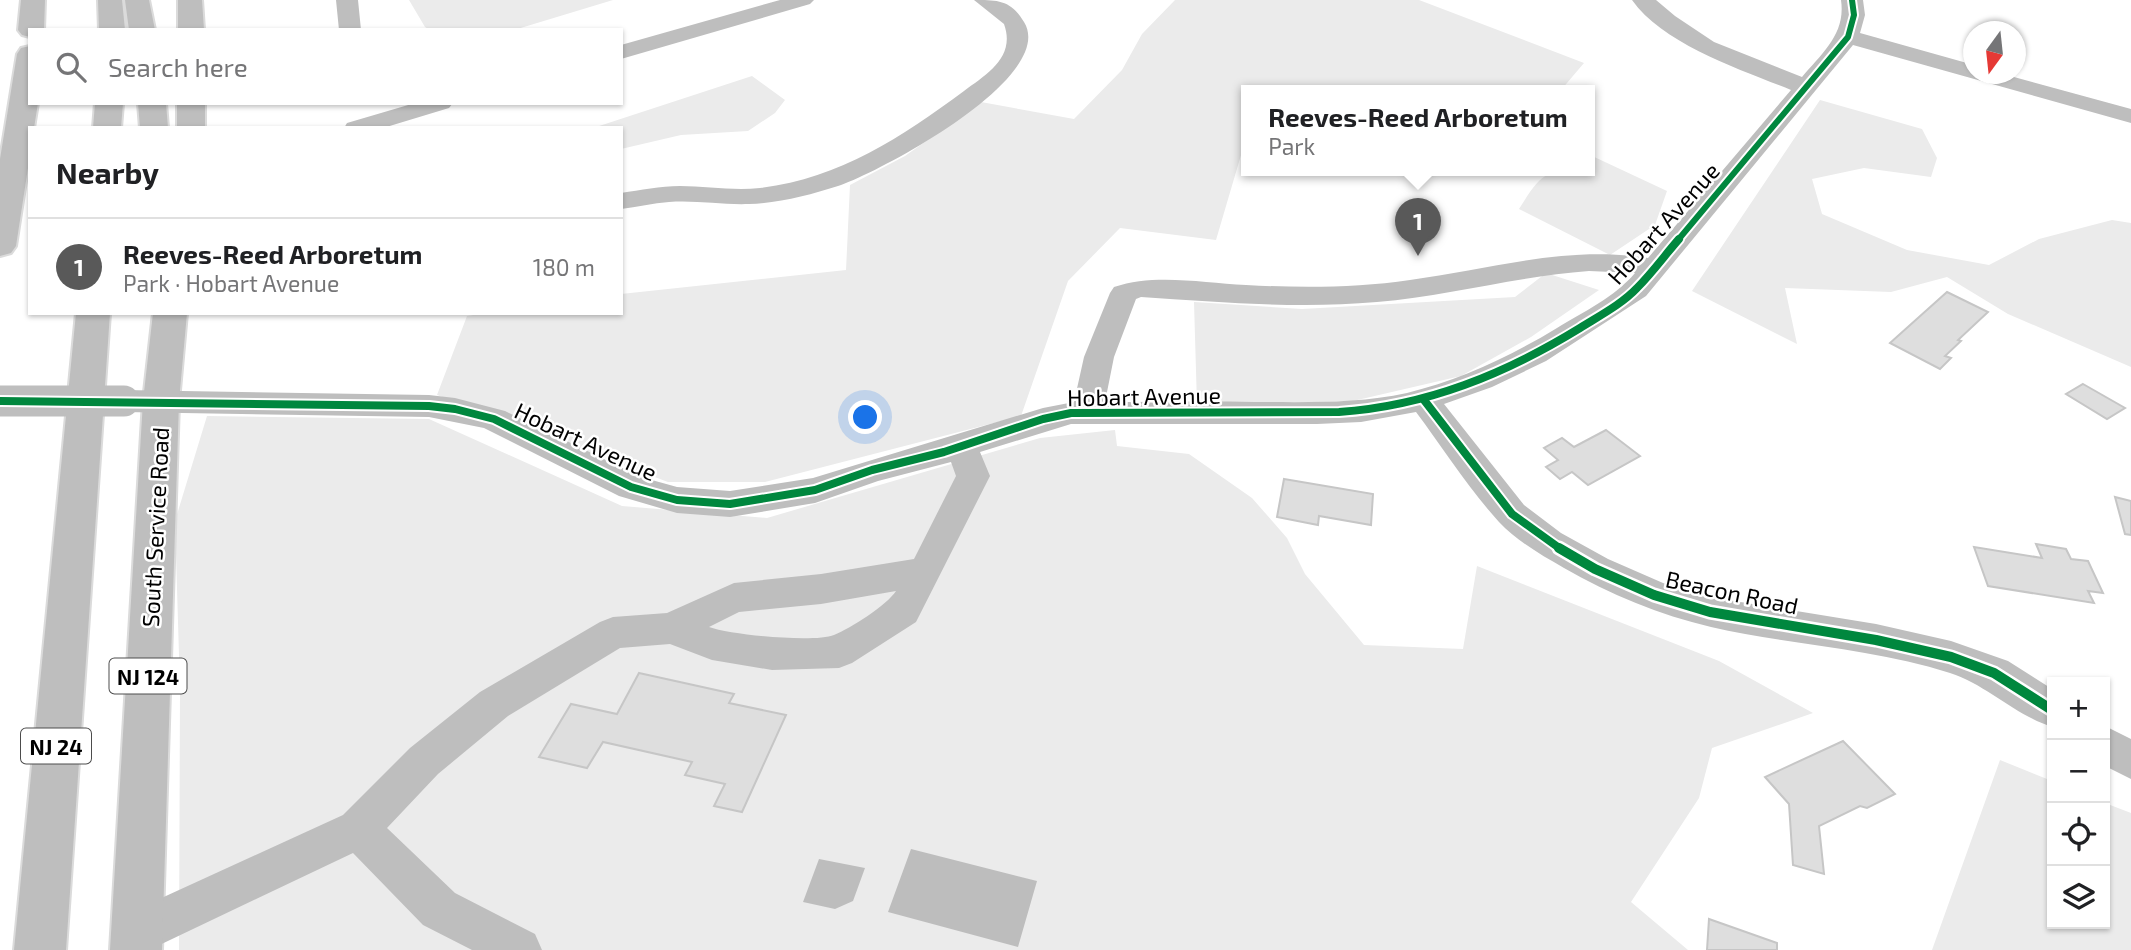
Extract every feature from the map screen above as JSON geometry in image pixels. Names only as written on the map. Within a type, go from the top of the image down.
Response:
[{"type":"main road","points":[[31,28],[33,0]]},
{"type":"main road","points":[[110,0],[112,28]]},
{"type":"main road","points":[[137,0],[142,28]]},
{"type":"main road","points":[[190,0],[191,28]]},
{"type":"main road","points":[[0,246],[28,71]]},
{"type":"main road","points":[[107,126],[108,105]]},
{"type":"main road","points":[[152,105],[154,126]]},
{"type":"main road","points":[[191,105],[191,126]]},
{"type":"main road","name":"NJ 24","points":[[40,950],[93,315]]},
{"type":"main road","name":"South Service Road","points":[[136,941],[143,401],[169,315]]},
{"type":"street","points":[[347,0],[350,28]]},
{"type":"street","points":[[623,51],[803,0]]},
{"type":"street","points":[[623,201],[669,194],[736,197],[789,191],[866,167],[891,154],[988,84],[1012,62],[1019,41],[1017,27],[1003,9],[985,0]]},
{"type":"street","points":[[1643,0],[1667,21],[1706,47],[1805,87]]},
{"type":"street","points":[[1852,0],[1853,28],[1848,37],[1963,69]]},
{"type":"street","name":"Hobart Avenue","points":[[0,401],[143,401],[455,409],[512,427],[631,487],[677,500],[730,504],[815,490],[872,470],[961,446],[1043,419],[1087,413],[1322,414],[1379,409],[1424,400],[1467,385],[1529,356],[1596,319],[1636,290],[1848,37]]},
{"type":"street","points":[[2015,84],[2131,116]]},
{"type":"street","points":[[358,121],[432,105]]},
{"type":"street","points":[[1087,413],[1099,356],[1124,293],[1128,290],[1139,288],[1319,297],[1420,289],[1541,267],[1585,263],[1628,263],[1654,268]]},
{"type":"street","name":"Beacon Road","points":[[1424,400],[1512,514],[1549,543],[1595,569],[1654,595],[1710,612],[1876,640],[1951,657],[1994,673],[2047,706]]},
{"type":"street","points":[[671,628],[712,644],[772,654],[839,652],[902,611],[926,572],[973,477],[961,446]]},
{"type":"street","points":[[136,941],[358,829],[424,761],[494,704],[613,633],[671,628],[734,598],[821,589],[926,572]]},
{"type":"street","points":[[2110,747],[2131,761]]},
{"type":"street","points":[[358,829],[439,909],[519,950]]},
{"type":"shaded area","points":[[409,0],[613,0],[521,28],[425,27]]},
{"type":"shaded area","points":[[1175,0],[1419,0],[1584,63],[1565,85],[1241,85],[1241,155],[1216,240],[1120,228],[1068,281],[1021,416],[765,482],[668,482],[437,395],[467,316],[623,315],[623,294],[846,270],[850,185],[905,156],[981,102],[1074,119],[1122,70],[1142,34]]},
{"type":"shaded area","points":[[752,76],[785,100],[775,113],[748,131],[681,135],[623,149],[623,126],[599,126]]},
{"type":"shaded area","points":[[1820,100],[1922,129],[1937,158],[1931,177],[1864,168],[1812,179],[1822,214],[1907,250],[1989,265],[2039,239],[2112,220],[2131,223],[2131,367],[2008,314],[1947,277],[1891,292],[1785,288],[1797,344],[1692,291]]},
{"type":"shaded area","points":[[1595,157],[1667,191],[1655,225],[1610,255],[1519,209],[1546,176],[1595,176]]},
{"type":"shaded area","points":[[1546,273],[1599,290],[1531,337],[1461,376],[1353,401],[1197,405],[1194,302],[1302,309],[1515,297]]},
{"type":"shaded area","points":[[207,416],[429,419],[622,506],[767,518],[1040,438],[1115,430],[1117,446],[1189,454],[1252,498],[1287,538],[1305,574],[1364,645],[1463,649],[1477,566],[1719,661],[1813,713],[1712,748],[1699,798],[1631,902],[1688,950],[179,950],[180,689],[175,521]]},
{"type":"shaded area","points":[[2000,760],[2047,779],[2047,929],[2110,929],[2110,805],[2131,813],[2131,950],[1932,950]]},
{"type":"shaded area","points":[[911,849],[1037,881],[1018,947],[888,912]]},
{"type":"shaded area","points":[[819,859],[865,868],[853,901],[835,909],[803,902]]},
{"type":"building","points":[[1947,292],[1988,312],[1958,340],[1961,341],[1945,356],[1951,358],[1940,369],[1890,343]]},
{"type":"building","points":[[2083,384],[2125,408],[2107,419],[2066,394]]},
{"type":"building","points":[[1606,430],[1640,456],[1588,485],[1572,472],[1560,479],[1546,467],[1558,460],[1544,448],[1562,438],[1574,447]]},
{"type":"building","points":[[1284,479],[1373,494],[1371,525],[1319,516],[1318,525],[1277,517]]},
{"type":"building","points":[[2115,497],[2131,501],[2131,535],[2125,534]]},
{"type":"building","points":[[2036,544],[2066,549],[2071,559],[2088,561],[2103,593],[2088,591],[2094,603],[1988,586],[1974,547],[2042,558]]},
{"type":"building","points":[[639,673],[734,694],[729,703],[786,715],[742,812],[714,806],[725,784],[685,775],[692,762],[603,742],[587,768],[539,757],[571,704],[617,714]]},
{"type":"building","points":[[1843,741],[1895,794],[1867,808],[1860,806],[1819,826],[1824,874],[1793,865],[1789,804],[1765,777]]},
{"type":"building","points":[[1709,919],[1777,943],[1777,950],[1707,950]]},
{"type":"cycle path","points":[[0,401],[429,406],[455,409],[494,419],[631,487],[677,500],[730,504],[815,490],[872,470],[944,452],[1043,419],[1071,413],[1317,413],[1361,411],[1404,404],[1453,390],[1509,367],[1562,339],[1636,290],[1848,37],[1854,15],[1852,0]]},
{"type":"cycle path","points":[[1424,400],[1512,514],[1549,543],[1595,569],[1654,595],[1710,612],[1876,640],[1951,657],[1994,673],[2047,707]]},
{"type":"place","name":"Reeves-Reed Arboretum","points":[[1418,256]]}]
